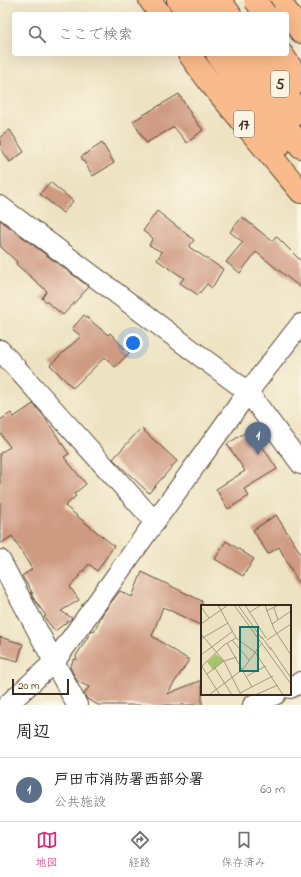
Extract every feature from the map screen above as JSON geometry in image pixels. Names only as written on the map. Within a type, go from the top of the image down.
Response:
[{"type":"highway","points":[[150,0],[159,12]]},
{"type":"highway","points":[[178,0],[187,12]]},
{"type":"highway","points":[[197,0],[206,12]]},
{"type":"highway","points":[[220,0],[229,12]]},
{"type":"highway","points":[[231,0],[240,12]]},
{"type":"highway","points":[[243,0],[252,12]]},
{"type":"highway","points":[[255,0],[263,12]]},
{"type":"highway","points":[[279,0],[287,12]]},
{"type":"highway","points":[[289,15],[301,32]]},
{"type":"highway","name":"17","points":[[190,56],[210,83],[301,192]]},
{"type":"highway","points":[[220,56],[233,64],[301,147]]},
{"type":"highway","name":"5","points":[[259,56],[301,114]]},
{"type":"highway","points":[[269,56],[301,100]]},
{"type":"highway","points":[[288,56],[301,82]]},
{"type":"highway","points":[[233,64],[250,105],[301,176]]},
{"type":"street","points":[[0,206],[248,392],[301,464]]},
{"type":"street","points":[[7,705],[55,661],[248,392],[301,324]]},
{"type":"street","points":[[0,350],[154,522]]},
{"type":"street","points":[[0,560],[55,661],[77,705]]},
{"type":"street","points":[[291,687],[301,682]]},
{"type":"street","points":[[253,705],[274,695]]},
{"type":"building","points":[[179,94],[192,116],[203,130],[187,143],[174,127],[146,143],[133,121]]},
{"type":"building","points":[[10,130],[24,152],[10,162],[0,147],[0,137]]},
{"type":"building","points":[[102,143],[114,163],[93,176],[81,157]]},
{"type":"building","points":[[50,182],[73,201],[63,213],[40,194]]},
{"type":"building","points":[[157,211],[194,240],[189,247],[223,269],[212,288],[207,284],[198,295],[180,283],[184,278],[157,260],[162,252],[149,245],[153,238],[143,231]]},
{"type":"building","points":[[242,217],[272,241],[276,236],[301,261],[301,288],[256,252],[240,273],[226,262],[243,242],[230,232]]},
{"type":"building","points":[[0,220],[89,287],[63,315],[42,298],[47,291],[16,264],[17,262],[0,246]]},
{"type":"building","points":[[84,315],[108,335],[110,333],[129,353],[115,367],[105,357],[73,388],[50,365],[81,336],[72,329]]},
{"type":"building","points":[[33,404],[43,415],[69,454],[64,457],[86,484],[74,494],[76,496],[65,506],[114,546],[97,571],[89,564],[70,587],[79,600],[61,611],[72,618],[55,631],[44,617],[46,616],[34,599],[30,592],[33,594],[22,576],[32,569],[12,536],[0,544],[0,453],[10,447],[0,433],[0,420],[11,413],[14,417]]},
{"type":"building","points":[[141,428],[177,461],[149,493],[113,459]]},
{"type":"building","points":[[251,429],[277,469],[244,489],[249,496],[228,509],[216,489],[245,471],[227,444]]},
{"type":"building","points":[[276,515],[301,554],[301,588],[279,547],[268,554],[253,530]]},
{"type":"building","points":[[226,541],[254,559],[243,576],[215,559]]},
{"type":"building","points":[[142,572],[202,601],[201,626],[163,607],[152,636],[189,660],[167,694],[201,680],[202,705],[98,705],[87,699],[84,694],[89,687],[77,681],[70,667],[74,659],[77,660],[76,656],[92,630],[94,631],[103,613],[120,591],[132,597]]},
{"type":"building","points":[[0,637],[23,644],[18,661],[0,656]]},
{"type":"place","name":"戸田市消防署西部分署","points":[[258,455]]}]
